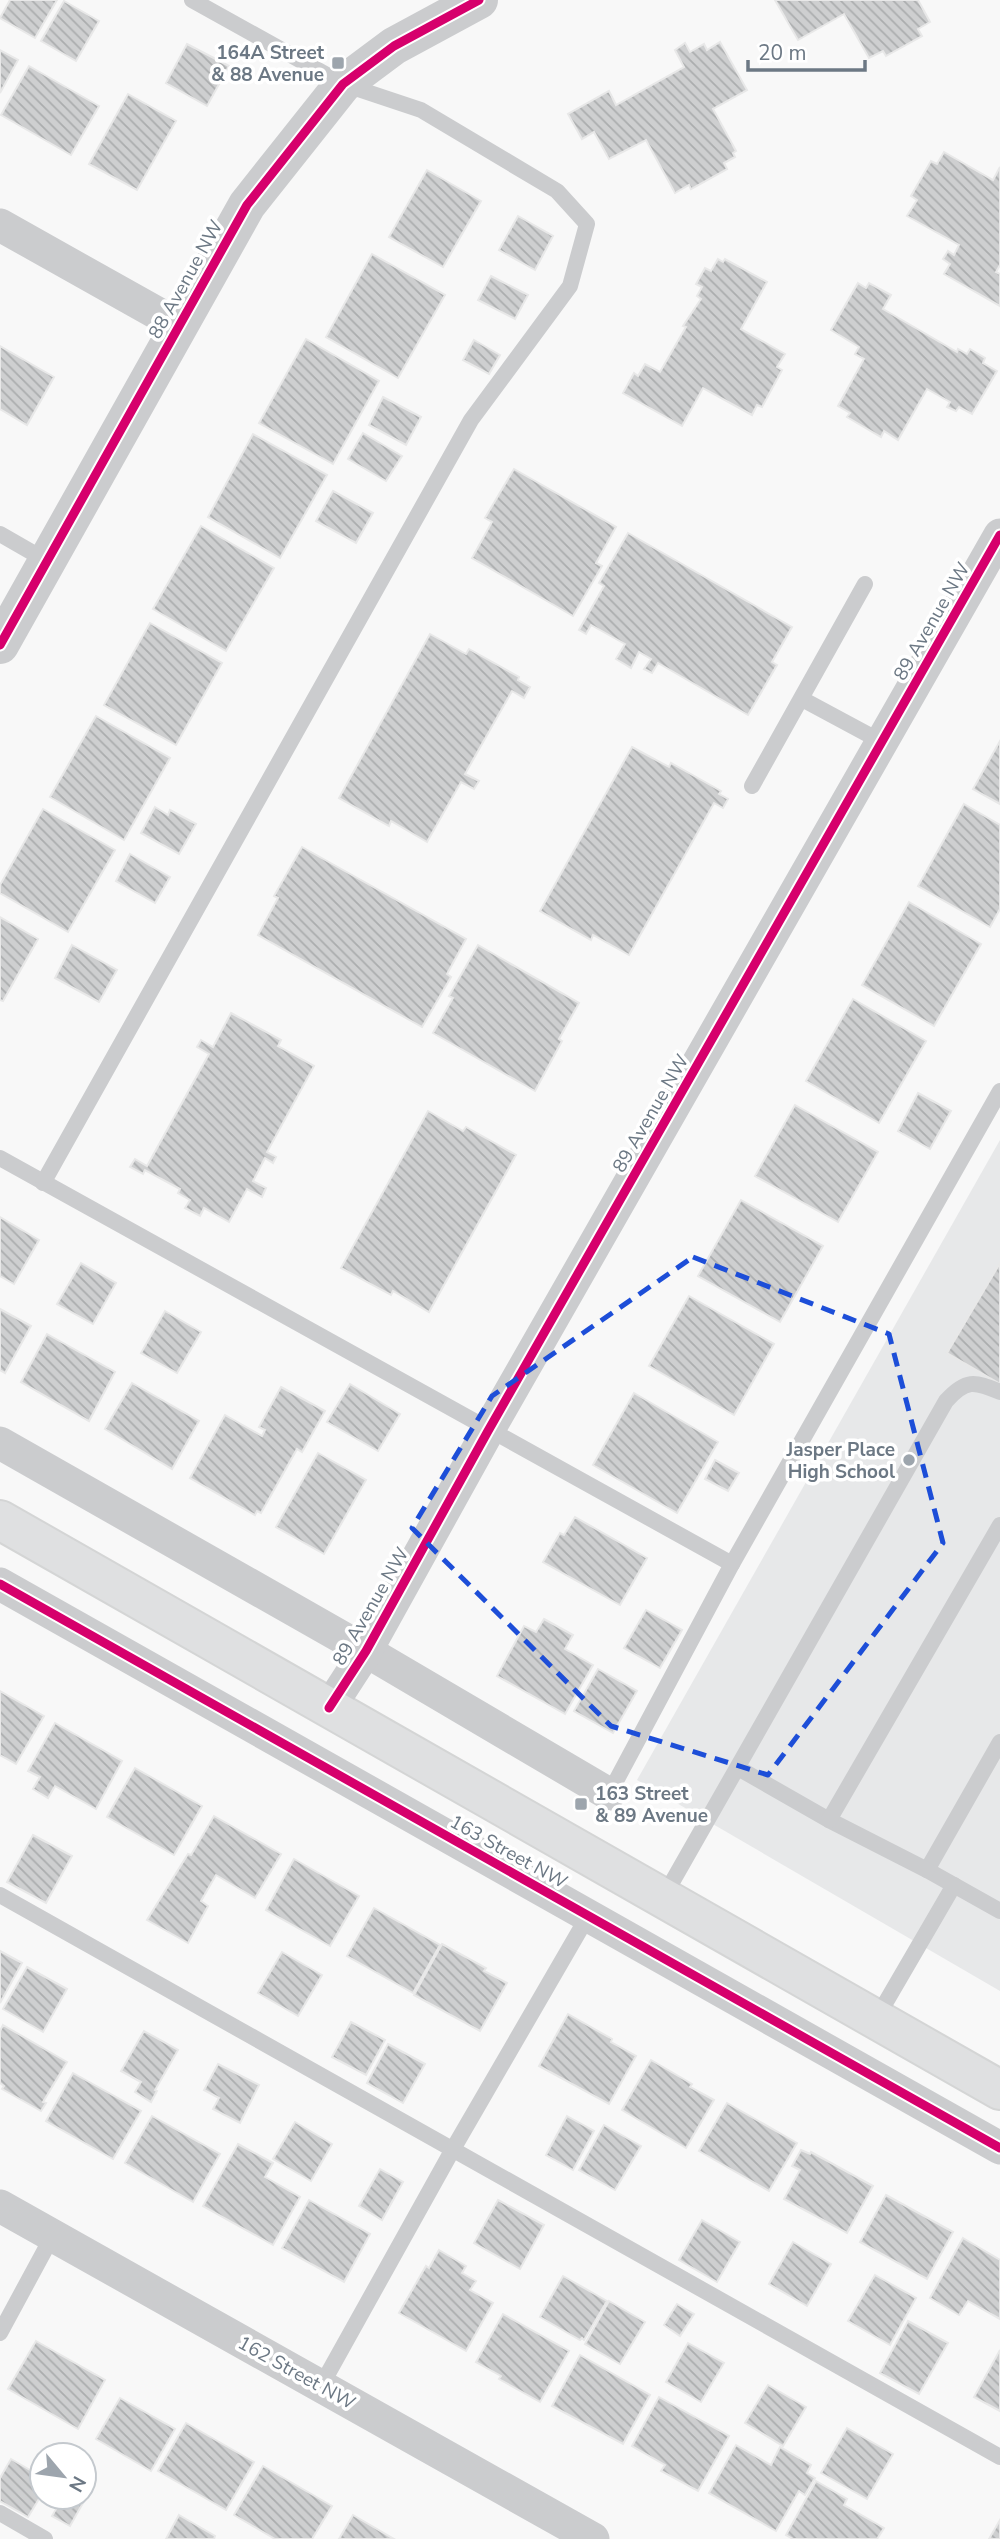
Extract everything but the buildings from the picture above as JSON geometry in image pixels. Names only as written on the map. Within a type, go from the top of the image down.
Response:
[{"type":"main road","name":"163 Street NW","points":[[0,1520],[1000,2090]]},
{"type":"street","name":"88 Avenue NW","points":[[0,645],[247,205],[343,84],[394,46],[479,0]]},
{"type":"street","points":[[0,225],[180,326]]},
{"type":"street","name":"89 Avenue NW","points":[[330,1708],[366,1651],[488,1431],[1000,535]]},
{"type":"street","points":[[0,1443],[366,1651],[609,1794]]},
{"type":"street","name":"163 Street NW","points":[[0,1584],[1000,2148]]},
{"type":"street","name":"162 Street NW","points":[[0,2206],[593,2539]]},
{"type":"lane","points":[[43,1183],[471,420],[570,286],[587,224],[557,191],[421,110],[343,84],[192,0]]},
{"type":"lane","points":[[0,534],[47,561]]},
{"type":"lane","points":[[752,786],[865,584]]},
{"type":"lane","points":[[802,699],[882,742]]},
{"type":"lane","points":[[609,1794],[732,1564],[1000,1091]]},
{"type":"lane","points":[[0,1158],[732,1564]]},
{"type":"lane","points":[[663,1898],[946,1401],[959,1387],[979,1383],[1000,1392]]},
{"type":"lane","points":[[829,1820],[1000,1525]]},
{"type":"lane","points":[[927,1870],[1000,1742]]},
{"type":"lane","points":[[738,1768],[1000,1911]]},
{"type":"lane","points":[[876,2019],[954,1885]]},
{"type":"lane","points":[[0,1895],[1000,2457]]},
{"type":"lane","points":[[321,2386],[453,2149],[588,1916]]},
{"type":"lane","points":[[0,2333],[53,2235]]},
{"type":"lane","points":[[0,2513],[46,2539]]},
{"type":"highlighted area","points":[[693,1257],[889,1334],[943,1543],[768,1775],[611,1726],[412,1528],[492,1396]]},
{"type":"shaded area","name":"Jasper Place High School","points":[[1000,1140],[1000,1991],[637,1780]]},
{"type":"cycle path","points":[[0,645],[247,205],[343,84],[394,46],[479,0]]},
{"type":"cycle path","points":[[329,1708],[366,1651],[488,1431],[1000,535]]},
{"type":"cycle path","points":[[0,1584],[1000,2148]]},
{"type":"place","name":"164A Street & 88 Avenue","points":[[338,63]]},
{"type":"place","name":"Jasper Place High School","points":[[909,1460]]},
{"type":"place","name":"163 Street & 89 Avenue","points":[[581,1804]]}]
